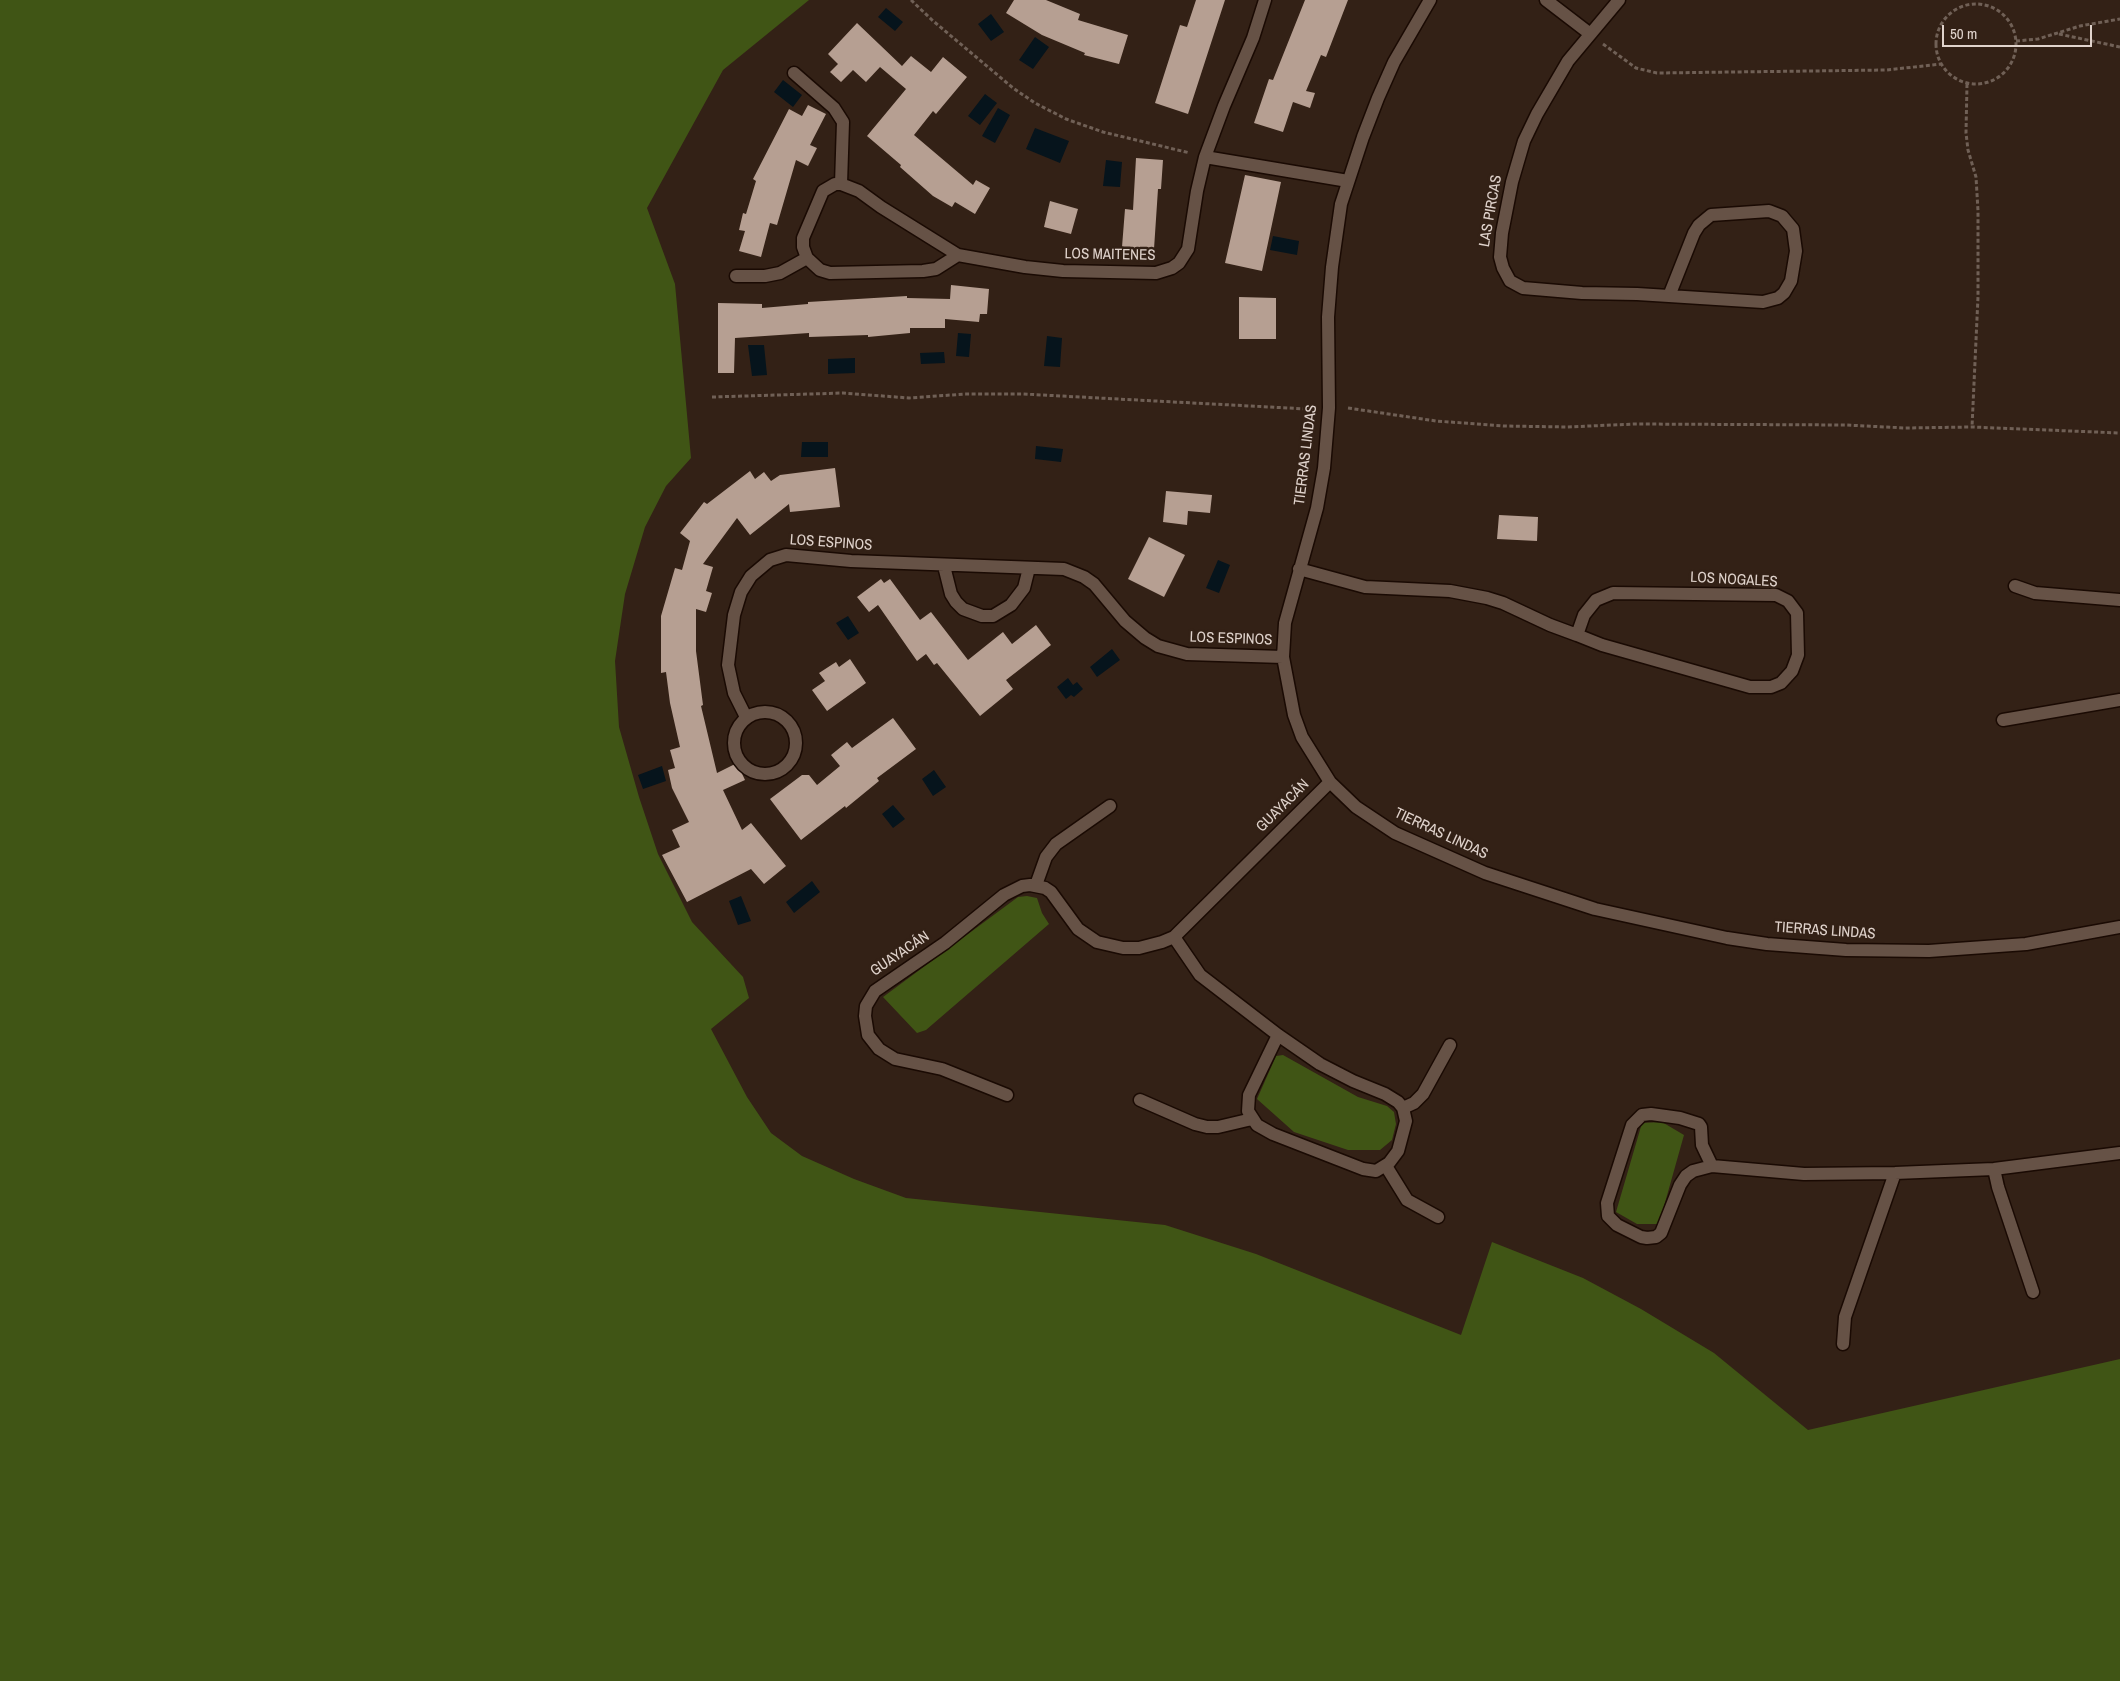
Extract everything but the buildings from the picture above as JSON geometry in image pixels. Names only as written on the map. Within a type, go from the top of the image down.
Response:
[{"type":"street","name":"LOS MAITENES","points":[[841,184],[859,191],[958,255],[1043,269],[1165,272],[1179,263],[1188,249],[1197,191],[1205,157],[1253,38],[1265,0]]},
{"type":"street","name":"TIERRAS LINDAS","points":[[1430,0],[1394,62],[1382,89],[1348,181],[1337,228],[1328,317],[1329,408],[1324,468],[1317,508],[1285,623],[1283,657],[1289,695],[1302,737],[1330,782],[1356,807],[1395,833],[1486,873],[1595,909],[1727,938],[1807,948],[1885,952],[2026,944],[2120,927]]},
{"type":"street","points":[[1546,0],[1589,33]]},
{"type":"street","name":"LAS PIRCAS","points":[[1619,0],[1589,33],[1551,87],[1524,141],[1512,182],[1502,233],[1500,257],[1510,281],[1523,288],[1582,293],[1637,294],[1763,302],[1778,298],[1788,287],[1795,266],[1793,229],[1782,216],[1769,211],[1711,215],[1694,232],[1669,296]]},
{"type":"street","points":[[794,73],[834,108],[843,122],[841,184],[828,186],[818,198],[803,238],[803,247],[807,258],[820,270],[839,273],[923,271],[936,269],[958,255]]},
{"type":"street","points":[[1205,157],[1348,181]]},
{"type":"street","points":[[736,276],[765,276],[780,273],[807,258]]},
{"type":"street","name":"LOS ESPINOS","points":[[746,717],[739,705],[730,680],[728,664],[731,632],[741,592],[751,576],[763,565],[778,557],[794,554],[850,562],[1064,569],[1084,577],[1102,592],[1134,630],[1158,646],[1187,654],[1283,657]]},
{"type":"street","points":[[944,566],[951,594],[956,602],[963,609],[982,616],[993,616],[1011,605],[1024,588],[1029,568]]},
{"type":"street","name":"LOS NOGALES","points":[[1299,569],[1365,587],[1450,592],[1487,598],[1576,635],[1639,655],[1759,688],[1771,687],[1787,678],[1798,655],[1797,613],[1788,601],[1776,595],[1613,593],[1596,600],[1584,616],[1576,635]]},
{"type":"street","points":[[2015,586],[2035,593],[2120,600]]},
{"type":"street","points":[[2003,720],[2120,700]]},
{"type":"street","points":[[762,711],[770,712],[779,714],[791,725],[796,742],[796,750],[787,765],[779,771],[761,774],[744,767],[734,751],[735,732],[746,717],[762,711]]},
{"type":"street","name":"GUAYACÁN","points":[[1007,1095],[942,1069],[905,1062],[885,1054],[873,1043],[868,1035],[865,1016],[870,998],[880,985],[933,952],[1004,894],[1022,886],[1036,885],[1051,892],[1078,929],[1097,942],[1123,948],[1138,948],[1174,937],[1330,782]]},
{"type":"street","points":[[1036,885],[1046,857],[1056,844],[1110,806]]},
{"type":"street","points":[[1174,937],[1200,975],[1278,1035],[1320,1064],[1353,1081],[1385,1094],[1403,1108],[1406,1121],[1398,1150],[1393,1160],[1376,1171],[1363,1169],[1263,1129],[1252,1120],[1248,1111],[1249,1094],[1278,1035]]},
{"type":"street","points":[[1403,1108],[1414,1103],[1424,1094],[1450,1044]]},
{"type":"street","points":[[1140,1100],[1195,1124],[1207,1127],[1218,1127],[1252,1120]]},
{"type":"street","points":[[1712,1166],[1702,1145],[1701,1127],[1698,1124],[1680,1118],[1652,1114],[1642,1115],[1632,1125],[1607,1203],[1608,1216],[1617,1225],[1641,1237],[1656,1237],[1661,1233],[1686,1176],[1693,1171],[1712,1166],[1804,1174],[1895,1173],[1994,1169],[2120,1154]]},
{"type":"street","points":[[1386,1166],[1407,1200],[1438,1217]]},
{"type":"street","points":[[1994,1169],[1998,1187],[2033,1292]]},
{"type":"street","points":[[1842,1344],[1845,1317],[1895,1173]]},
{"type":"path","points":[[911,0],[1013,88],[1035,103],[1066,118],[1103,132],[1205,157]]},
{"type":"path","points":[[1972,2],[1997,9],[2006,17],[2013,28],[2016,40],[2015,56],[2008,69],[1997,79],[1982,84],[1967,84],[1948,73],[1941,64],[1936,52],[1936,38],[1940,26],[1948,15],[1959,7],[1972,2]]},
{"type":"path","points":[[2016,40],[2038,39],[2080,26],[2120,19]]},
{"type":"path","points":[[1589,33],[1627,63],[1645,72],[1887,70],[1941,64]]},
{"type":"path","points":[[2059,34],[2120,46]]},
{"type":"path","points":[[1967,84],[1966,132],[1968,150],[1976,177],[1978,211],[1978,297],[1972,427]]},
{"type":"path","points":[[712,396],[843,393],[909,398],[965,394],[1023,394],[1307,409]]},
{"type":"path","points":[[1348,408],[1436,421],[1504,426],[1567,427],[1635,424],[1846,425],[1905,428],[1972,427],[2120,433]]},
{"type":"green space","points":[[0,0],[809,0],[723,70],[647,208],[675,284],[691,458],[666,486],[645,527],[625,594],[615,661],[619,727],[658,854],[692,922],[743,977],[749,998],[711,1029],[747,1097],[771,1133],[802,1156],[854,1179],[906,1198],[1165,1225],[1256,1254],[1461,1335],[1492,1242],[1583,1278],[1641,1309],[1714,1353],[1808,1430],[2120,1359],[2120,1681],[0,1681]]},
{"type":"green space","points":[[1018,897],[1037,898],[1042,913],[1049,924],[926,1030],[917,1033],[883,997]]},
{"type":"green space","points":[[1283,1055],[1358,1097],[1387,1106],[1394,1112],[1396,1124],[1392,1140],[1380,1150],[1348,1150],[1294,1132],[1257,1099],[1276,1056]]},
{"type":"green space","points":[[1662,1122],[1684,1135],[1659,1224],[1637,1224],[1616,1212],[1642,1123]]},
{"type":"shaded area","points":[[886,8],[903,22],[895,31],[878,17]]},
{"type":"shaded area","points":[[991,14],[1004,32],[991,41],[978,24]]},
{"type":"shaded area","points":[[1035,37],[1049,47],[1033,69],[1019,60]]},
{"type":"shaded area","points":[[783,80],[802,95],[793,107],[774,92]]},
{"type":"shaded area","points":[[985,94],[997,103],[980,125],[968,116]]},
{"type":"shaded area","points":[[998,108],[1010,115],[995,143],[982,136]]},
{"type":"shaded area","points":[[1035,128],[1069,141],[1060,163],[1026,149]]},
{"type":"shaded area","points":[[1106,160],[1122,162],[1120,187],[1103,186]]},
{"type":"shaded area","points":[[1273,236],[1299,241],[1297,255],[1270,250]]},
{"type":"shaded area","points":[[958,333],[971,334],[969,357],[956,356]]},
{"type":"shaded area","points":[[1047,336],[1062,338],[1060,367],[1044,366]]},
{"type":"shaded area","points":[[748,345],[764,345],[767,375],[752,376]]},
{"type":"shaded area","points":[[944,352],[945,363],[921,364],[920,353]]},
{"type":"shaded area","points":[[855,358],[855,373],[828,374],[828,359]]},
{"type":"shaded area","points":[[802,442],[828,442],[828,457],[801,457]]},
{"type":"shaded area","points":[[1036,446],[1063,449],[1061,462],[1035,459]]},
{"type":"shaded area","points":[[1218,560],[1230,565],[1219,593],[1206,588]]},
{"type":"shaded area","points":[[848,616],[859,633],[848,640],[836,623]]},
{"type":"shaded area","points":[[1112,649],[1120,660],[1097,677],[1090,667]]},
{"type":"shaded area","points":[[1068,678],[1073,685],[1077,682],[1083,689],[1074,697],[1071,695],[1066,699],[1057,687]]},
{"type":"shaded area","points":[[662,766],[666,781],[643,789],[638,775]]},
{"type":"shaded area","points":[[934,770],[946,787],[933,796],[922,779]]},
{"type":"shaded area","points":[[893,805],[905,819],[893,828],[882,814]]},
{"type":"shaded area","points":[[812,881],[820,892],[794,913],[786,902]]},
{"type":"shaded area","points":[[741,896],[751,921],[738,925],[729,901]]}]
